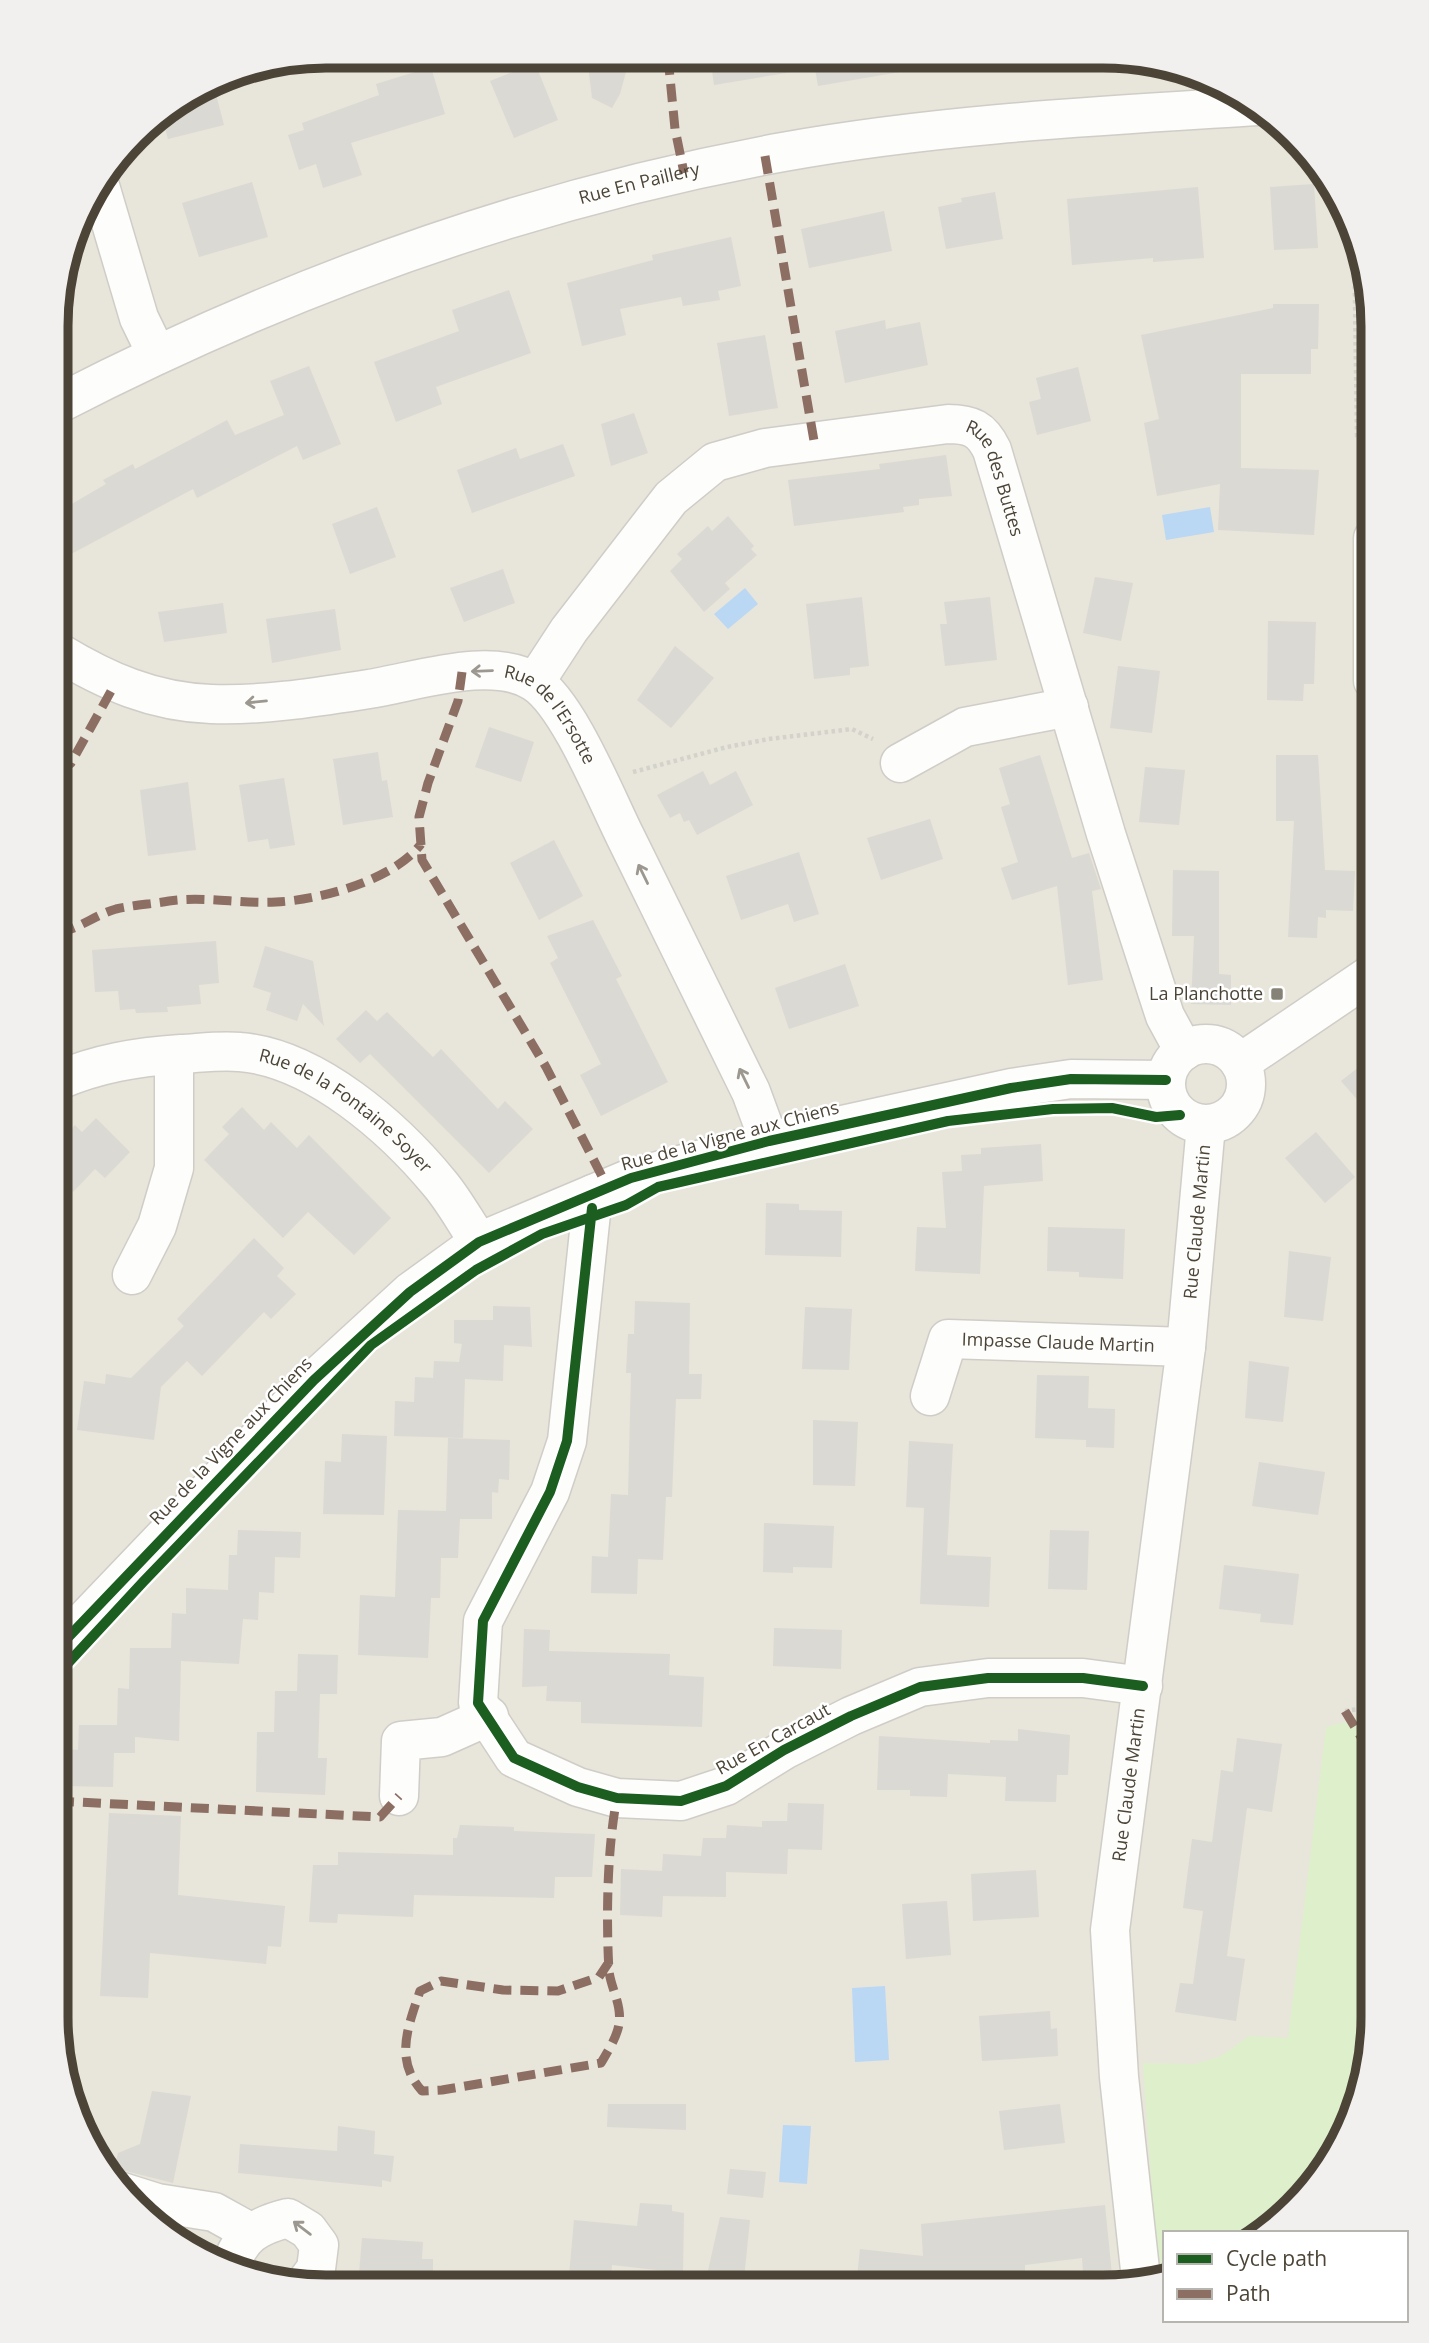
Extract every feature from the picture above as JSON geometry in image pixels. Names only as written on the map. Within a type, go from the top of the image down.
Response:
[{"type":"street","name":"Rue En Paillery","points":[[68,399],[273,302],[458,234],[575,199],[786,152],[926,132],[1075,117],[1238,107]]},
{"type":"street","points":[[103,197],[139,318],[157,355]]},
{"type":"street","name":"Rue des Buttes","points":[[535,682],[569,630],[671,498],[715,462],[765,447],[964,424],[977,428],[992,450],[1165,1016],[1175,1065]]},
{"type":"street","name":"Rue de l'Ersotte","points":[[68,658],[115,684],[152,696],[212,704],[243,704],[368,689],[462,672],[502,671],[535,682],[565,717],[601,787],[751,1092],[769,1141]]},
{"type":"street","points":[[900,763],[965,727],[1069,706]]},
{"type":"street","points":[[1240,1063],[1361,981]]},
{"type":"street","points":[[1196,1046],[1220,1047],[1240,1063],[1246,1086],[1238,1109],[1217,1123],[1206,1125],[1192,1122],[1172,1105],[1175,1065],[1196,1046]]},
{"type":"street","name":"Rue de la Fontaine Soyer","points":[[68,1076],[84,1069],[123,1060],[174,1055],[238,1051],[279,1060],[321,1079],[382,1126],[441,1185],[479,1242]]},
{"type":"street","points":[[132,1275],[157,1226],[174,1168],[174,1055]]},
{"type":"street","name":"Rue de la Vigne aux Chiens","points":[[68,1638],[314,1380],[410,1292],[479,1242],[631,1178],[769,1141],[1011,1088],[1175,1065]]},
{"type":"street","name":"Rue Claude Martin","points":[[1140,2272],[1119,2077],[1110,1930],[1186,1347],[1206,1125]]},
{"type":"street","name":"Rue En Carcaut","points":[[593,1194],[567,1441],[550,1492],[483,1621],[478,1703],[514,1758],[578,1787],[617,1798],[681,1801],[726,1786],[784,1750],[828,1727],[920,1687],[988,1678],[1083,1678],[1143,1686]]},
{"type":"street","name":"Impasse Claude Martin","points":[[930,1396],[948,1339],[1186,1347]]},
{"type":"street","points":[[399,1796],[401,1741],[442,1737],[489,1716]]},
{"type":"street","points":[[144,2199],[214,2212],[250,2231]]},
{"type":"street","points":[[233,2257],[236,2249],[250,2231],[288,2218],[307,2230],[319,2245],[316,2269],[312,2274]]},
{"type":"path","points":[[1355,270],[1357,436],[1361,441]]},
{"type":"path","points":[[601,787],[644,767],[727,747],[852,729],[880,742],[900,763]]},
{"type":"path","points":[[1345,1711],[1361,1709]]},
{"type":"shaded area","points":[[293,70],[1136,70],[1169,77],[1217,95],[1273,132],[1297,156],[1317,183],[1341,228],[1356,276],[1361,327],[1359,2050],[1352,2083],[1334,2131],[1297,2187],[1273,2211],[1246,2231],[1163,2231],[1163,2268],[1136,2273],[1102,2275],[293,2273],[260,2266],[212,2248],[156,2211],[132,2187],[112,2160],[88,2115],[73,2067],[68,2016],[70,293],[82,244],[103,197],[132,156],[156,132],[212,95],[260,77]]},
{"type":"green space","points":[[1361,1718],[1361,2016],[1359,2050],[1352,2083],[1326,2146],[1297,2187],[1273,2211],[1246,2231],[1163,2231],[1162,2268],[1155,2234],[1143,2063],[1195,2064],[1221,2056],[1249,2036],[1288,2038],[1326,1727]]},
{"type":"water","points":[[1210,507],[1214,532],[1166,540],[1162,515]]},
{"type":"water","points":[[745,588],[758,604],[728,629],[714,614]]},
{"type":"water","points":[[885,1986],[889,2060],[855,2062],[852,1988]]},
{"type":"water","points":[[783,2125],[811,2126],[807,2184],[779,2182]]},
{"type":"building","points":[[431,68],[445,114],[351,143],[362,175],[323,188],[316,164],[299,170],[288,135],[304,130],[302,123],[379,95],[376,84]]},
{"type":"building","points":[[522,68],[537,68],[558,120],[514,138],[490,81]]},
{"type":"building","points":[[588,68],[627,68],[620,94],[612,108],[592,98]]},
{"type":"building","points":[[712,68],[791,68],[792,72],[714,85]]},
{"type":"building","points":[[815,68],[899,68],[900,72],[818,86]]},
{"type":"building","points":[[216,93],[224,125],[168,139],[164,126]]},
{"type":"building","points":[[252,182],[268,237],[199,257],[182,203]]},
{"type":"building","points":[[1314,184],[1318,248],[1274,250],[1270,187]]},
{"type":"building","points":[[1198,187],[1204,258],[1153,262],[1153,258],[1072,265],[1067,199]]},
{"type":"building","points":[[995,192],[1003,239],[946,249],[938,207],[962,202],[961,198]]},
{"type":"building","points":[[884,211],[892,251],[809,268],[801,229]]},
{"type":"building","points":[[731,237],[741,286],[718,291],[720,300],[683,306],[681,297],[620,309],[626,335],[582,346],[567,283],[653,260],[652,255]]},
{"type":"building","points":[[509,290],[531,353],[436,387],[442,404],[396,422],[374,362],[459,331],[452,310]]},
{"type":"building","points":[[1273,304],[1319,304],[1318,349],[1311,349],[1311,374],[1241,374],[1241,468],[1319,470],[1314,535],[1218,530],[1220,484],[1157,496],[1144,423],[1159,419],[1141,335],[1273,308]]},
{"type":"building","points":[[885,320],[886,329],[920,322],[928,365],[845,383],[835,331]]},
{"type":"building","points":[[765,335],[778,408],[729,416],[717,343]]},
{"type":"building","points":[[309,366],[341,444],[303,460],[297,446],[197,498],[193,489],[68,556],[68,506],[106,484],[103,480],[133,464],[135,469],[227,420],[235,435],[284,415],[270,381]]},
{"type":"building","points":[[1078,367],[1091,421],[1037,435],[1029,402],[1041,399],[1036,378]]},
{"type":"building","points":[[634,413],[648,453],[611,466],[601,424]]},
{"type":"building","points":[[563,444],[575,476],[472,513],[457,470],[516,448],[520,459]]},
{"type":"building","points":[[946,455],[952,496],[919,499],[919,505],[903,507],[904,512],[794,526],[788,480],[880,469],[879,464]]},
{"type":"building","points":[[377,507],[396,557],[350,574],[332,524]]},
{"type":"building","points":[[728,516],[754,546],[751,549],[757,555],[725,583],[730,589],[704,612],[670,571],[682,559],[677,554],[708,526],[712,531]]},
{"type":"building","points":[[503,569],[515,603],[464,622],[450,588]]},
{"type":"building","points":[[1095,577],[1133,583],[1121,641],[1083,633]]},
{"type":"building","points":[[862,597],[869,666],[850,668],[850,675],[814,679],[806,604]]},
{"type":"building","points":[[990,597],[997,660],[945,666],[940,624],[947,624],[944,602]]},
{"type":"building","points":[[223,603],[227,633],[164,642],[158,612]]},
{"type":"building","points":[[335,609],[341,650],[272,663],[266,619]]},
{"type":"building","points":[[1268,621],[1316,622],[1314,684],[1304,684],[1303,701],[1267,700]]},
{"type":"building","points":[[675,646],[714,678],[671,728],[637,700]]},
{"type":"building","points":[[1118,666],[1160,671],[1152,733],[1110,728]]},
{"type":"building","points":[[489,727],[534,742],[521,782],[475,767]]},
{"type":"building","points":[[378,752],[382,781],[387,780],[393,817],[343,825],[333,759]]},
{"type":"building","points":[[1040,755],[1072,858],[1089,853],[1101,889],[1092,891],[1103,980],[1068,985],[1057,886],[1012,900],[1001,868],[1018,862],[1001,807],[1010,804],[999,768]]},
{"type":"building","points":[[1276,755],[1318,755],[1325,870],[1355,871],[1353,911],[1326,910],[1326,918],[1318,917],[1317,938],[1288,937],[1294,821],[1276,821]]},
{"type":"building","points":[[1145,767],[1185,770],[1179,825],[1139,822]]},
{"type":"building","points":[[703,771],[710,785],[736,771],[753,805],[697,835],[689,820],[684,822],[680,813],[670,818],[657,795]]},
{"type":"building","points":[[284,778],[295,845],[270,849],[268,839],[248,842],[239,785]]},
{"type":"building","points":[[188,782],[196,850],[148,856],[140,790]]},
{"type":"building","points":[[930,819],[943,859],[881,880],[867,838]]},
{"type":"building","points":[[554,840],[583,896],[539,920],[510,863]]},
{"type":"building","points":[[799,852],[819,914],[794,922],[788,904],[741,920],[726,876]]},
{"type":"building","points":[[1173,870],[1219,871],[1219,974],[1231,975],[1231,1005],[1191,1004],[1194,936],[1172,936]]},
{"type":"building","points":[[593,920],[622,976],[616,979],[668,1082],[601,1116],[580,1075],[601,1064],[550,963],[558,958],[547,936]]},
{"type":"building","points":[[216,941],[219,983],[199,985],[201,1004],[167,1007],[168,1012],[136,1013],[135,1009],[120,1010],[118,991],[95,992],[92,950]]},
{"type":"building","points":[[265,946],[313,961],[324,1026],[303,1004],[297,1021],[266,1010],[271,993],[253,987]]},
{"type":"building","points":[[845,964],[859,1006],[789,1029],[775,988]]},
{"type":"building","points":[[366,1010],[377,1021],[387,1012],[433,1057],[441,1049],[498,1109],[505,1101],[533,1129],[489,1173],[370,1054],[360,1063],[336,1039]]},
{"type":"building","points":[[1361,1065],[1361,1104],[1341,1081]]},
{"type":"building","points":[[242,1107],[264,1130],[271,1122],[297,1148],[309,1135],[391,1218],[354,1255],[308,1212],[283,1238],[204,1160],[229,1134],[222,1127]]},
{"type":"building","points":[[96,1118],[130,1152],[105,1178],[95,1169],[73,1192],[68,1187],[68,1132],[75,1125],[82,1132]]},
{"type":"building","points":[[1316,1132],[1355,1177],[1325,1203],[1285,1158]]},
{"type":"building","points":[[1041,1144],[1043,1181],[984,1186],[980,1274],[915,1271],[917,1227],[946,1228],[942,1172],[962,1171],[961,1155],[981,1154],[981,1148]]},
{"type":"building","points":[[766,1203],[799,1204],[799,1210],[842,1211],[841,1257],[765,1255]]},
{"type":"building","points":[[1048,1227],[1125,1229],[1123,1279],[1079,1277],[1079,1272],[1047,1271]]},
{"type":"building","points":[[254,1238],[284,1268],[277,1276],[296,1294],[271,1319],[264,1312],[202,1376],[187,1361],[161,1387],[154,1440],[77,1430],[84,1381],[105,1384],[106,1374],[131,1378],[184,1326],[177,1319]]},
{"type":"building","points":[[1289,1251],[1331,1257],[1323,1321],[1284,1317]]},
{"type":"building","points":[[635,1301],[690,1303],[689,1374],[702,1374],[701,1399],[676,1399],[672,1497],[666,1497],[663,1560],[638,1559],[637,1594],[591,1593],[592,1556],[608,1557],[611,1494],[628,1495],[631,1373],[626,1373],[628,1334],[634,1334]]},
{"type":"building","points":[[493,1306],[530,1307],[532,1347],[504,1345],[503,1381],[465,1379],[463,1438],[394,1436],[395,1401],[414,1402],[415,1377],[433,1378],[434,1361],[459,1362],[462,1344],[454,1343],[454,1320],[493,1320]]},
{"type":"building","points":[[805,1307],[852,1309],[849,1370],[802,1369]]},
{"type":"building","points":[[1249,1361],[1289,1367],[1283,1422],[1245,1418]]},
{"type":"building","points":[[1037,1375],[1089,1376],[1088,1408],[1115,1409],[1114,1448],[1086,1447],[1086,1440],[1035,1438]]},
{"type":"building","points":[[813,1420],[858,1422],[855,1486],[813,1485]]},
{"type":"building","points":[[342,1434],[387,1436],[384,1515],[323,1514],[325,1461],[341,1462]]},
{"type":"building","points":[[448,1438],[510,1440],[509,1480],[499,1479],[498,1493],[492,1492],[492,1519],[460,1519],[458,1558],[441,1558],[440,1598],[431,1598],[428,1658],[358,1655],[360,1595],[395,1597],[398,1510],[446,1511]]},
{"type":"building","points":[[909,1441],[953,1444],[947,1555],[991,1557],[989,1607],[920,1604],[924,1508],[906,1507]]},
{"type":"building","points":[[1259,1462],[1325,1472],[1318,1515],[1252,1506]]},
{"type":"building","points":[[764,1523],[834,1526],[832,1568],[793,1567],[793,1573],[763,1572]]},
{"type":"building","points":[[238,1530],[301,1532],[300,1558],[275,1557],[274,1593],[259,1592],[258,1620],[243,1619],[239,1664],[181,1661],[179,1741],[135,1737],[135,1753],[114,1753],[113,1787],[68,1786],[68,1749],[78,1750],[79,1725],[117,1725],[118,1688],[129,1689],[130,1648],[171,1648],[172,1613],[186,1614],[186,1588],[228,1590],[229,1555],[237,1555]]},
{"type":"building","points":[[1050,1530],[1089,1531],[1087,1590],[1048,1589]]},
{"type":"building","points":[[1224,1565],[1299,1574],[1293,1625],[1260,1622],[1261,1614],[1219,1609]]},
{"type":"building","points":[[774,1628],[842,1630],[841,1669],[773,1666]]},
{"type":"building","points":[[524,1629],[550,1630],[549,1651],[670,1654],[669,1675],[704,1677],[702,1727],[581,1723],[581,1702],[546,1701],[547,1686],[522,1687]]},
{"type":"building","points":[[298,1654],[338,1655],[337,1694],[320,1694],[318,1758],[327,1758],[325,1795],[256,1792],[257,1732],[274,1732],[275,1691],[297,1691]]},
{"type":"building","points":[[1018,1729],[1070,1735],[1068,1775],[1057,1775],[1056,1802],[1005,1801],[1006,1777],[948,1774],[947,1797],[910,1796],[910,1790],[877,1790],[879,1736],[990,1743],[990,1740],[1018,1741]]},
{"type":"building","points":[[1237,1738],[1282,1744],[1272,1812],[1247,1808],[1227,1956],[1245,1959],[1236,2021],[1175,2012],[1180,1983],[1193,1984],[1203,1911],[1183,1908],[1192,1839],[1212,1842],[1221,1770],[1233,1772]]},
{"type":"building","points":[[788,1803],[824,1804],[822,1850],[788,1849],[787,1874],[726,1872],[726,1897],[663,1896],[662,1917],[620,1915],[621,1869],[662,1871],[663,1854],[701,1856],[703,1838],[726,1838],[727,1825],[762,1827],[762,1821],[787,1821]]},
{"type":"building","points":[[109,1813],[181,1816],[178,1895],[285,1906],[281,1947],[268,1946],[266,1964],[150,1953],[148,1998],[100,1996]]},
{"type":"building","points":[[460,1825],[514,1827],[514,1831],[595,1834],[592,1877],[555,1877],[554,1898],[414,1895],[413,1917],[338,1914],[337,1923],[309,1922],[313,1865],[338,1865],[338,1852],[453,1855],[453,1838],[457,1838]]},
{"type":"building","points":[[1036,1870],[1039,1917],[973,1921],[971,1874]]},
{"type":"building","points":[[947,1901],[951,1955],[906,1959],[902,1904]]},
{"type":"building","points":[[1050,2011],[1051,2029],[1057,2028],[1058,2056],[982,2061],[979,2016]]},
{"type":"building","points":[[152,2091],[191,2096],[173,2183],[119,2169],[115,2164],[118,2153],[140,2144]]},
{"type":"building","points":[[608,2104],[686,2104],[686,2130],[607,2127]]},
{"type":"building","points":[[1060,2104],[1065,2143],[1004,2150],[999,2111]]},
{"type":"building","points":[[338,2126],[375,2131],[374,2154],[394,2156],[391,2182],[382,2180],[382,2187],[238,2173],[240,2144],[337,2151]]},
{"type":"building","points":[[730,2169],[766,2172],[763,2198],[727,2194]]},
{"type":"building","points":[[640,2203],[672,2205],[672,2211],[684,2213],[683,2273],[612,2265],[611,2275],[569,2275],[574,2220],[637,2226]]},
{"type":"building","points":[[1105,2205],[1112,2274],[1083,2275],[1082,2258],[1025,2265],[1025,2275],[857,2275],[860,2249],[923,2256],[921,2224]]},
{"type":"building","points":[[720,2217],[750,2220],[744,2275],[707,2275]]},
{"type":"building","points":[[362,2238],[423,2242],[422,2259],[433,2259],[433,2275],[359,2275]]},
{"type":"marked path","points":[[669,68],[675,129],[684,173]]},
{"type":"marked path","points":[[765,156],[814,441]]},
{"type":"marked path","points":[[462,672],[458,701],[428,783],[419,817],[422,860],[546,1067],[608,1188]]},
{"type":"marked path","points":[[68,766],[115,684]]},
{"type":"marked path","points":[[68,930],[129,906],[182,900],[276,902],[334,892],[375,878],[409,857],[421,844]]},
{"type":"marked path","points":[[1345,1711],[1361,1737]]},
{"type":"marked path","points":[[68,1802],[380,1817],[399,1796]]},
{"type":"marked path","points":[[609,1962],[599,1977],[558,1991],[503,1990],[441,1981],[420,1991],[406,2043],[408,2067],[413,2079],[422,2091],[442,2090],[601,2063],[612,2044],[620,2017],[609,1971],[608,1951],[609,1861],[617,1798]]},
{"type":"cycle path","points":[[68,1637],[314,1380],[410,1292],[479,1242],[631,1178],[769,1141],[1011,1088],[1071,1079],[1166,1080]]},
{"type":"cycle path","points":[[68,1663],[371,1345],[476,1270],[542,1234],[626,1205],[658,1187],[948,1121],[1053,1109],[1112,1108],[1156,1117],[1180,1115]]},
{"type":"cycle path","points":[[592,1208],[567,1441],[550,1492],[483,1621],[478,1703],[514,1758],[578,1787],[617,1798],[681,1801],[726,1786],[784,1750],[851,1716],[920,1687],[988,1678],[1083,1678],[1143,1686]]},
{"type":"place","name":"La Planchotte","points":[[1277,994]]}]
